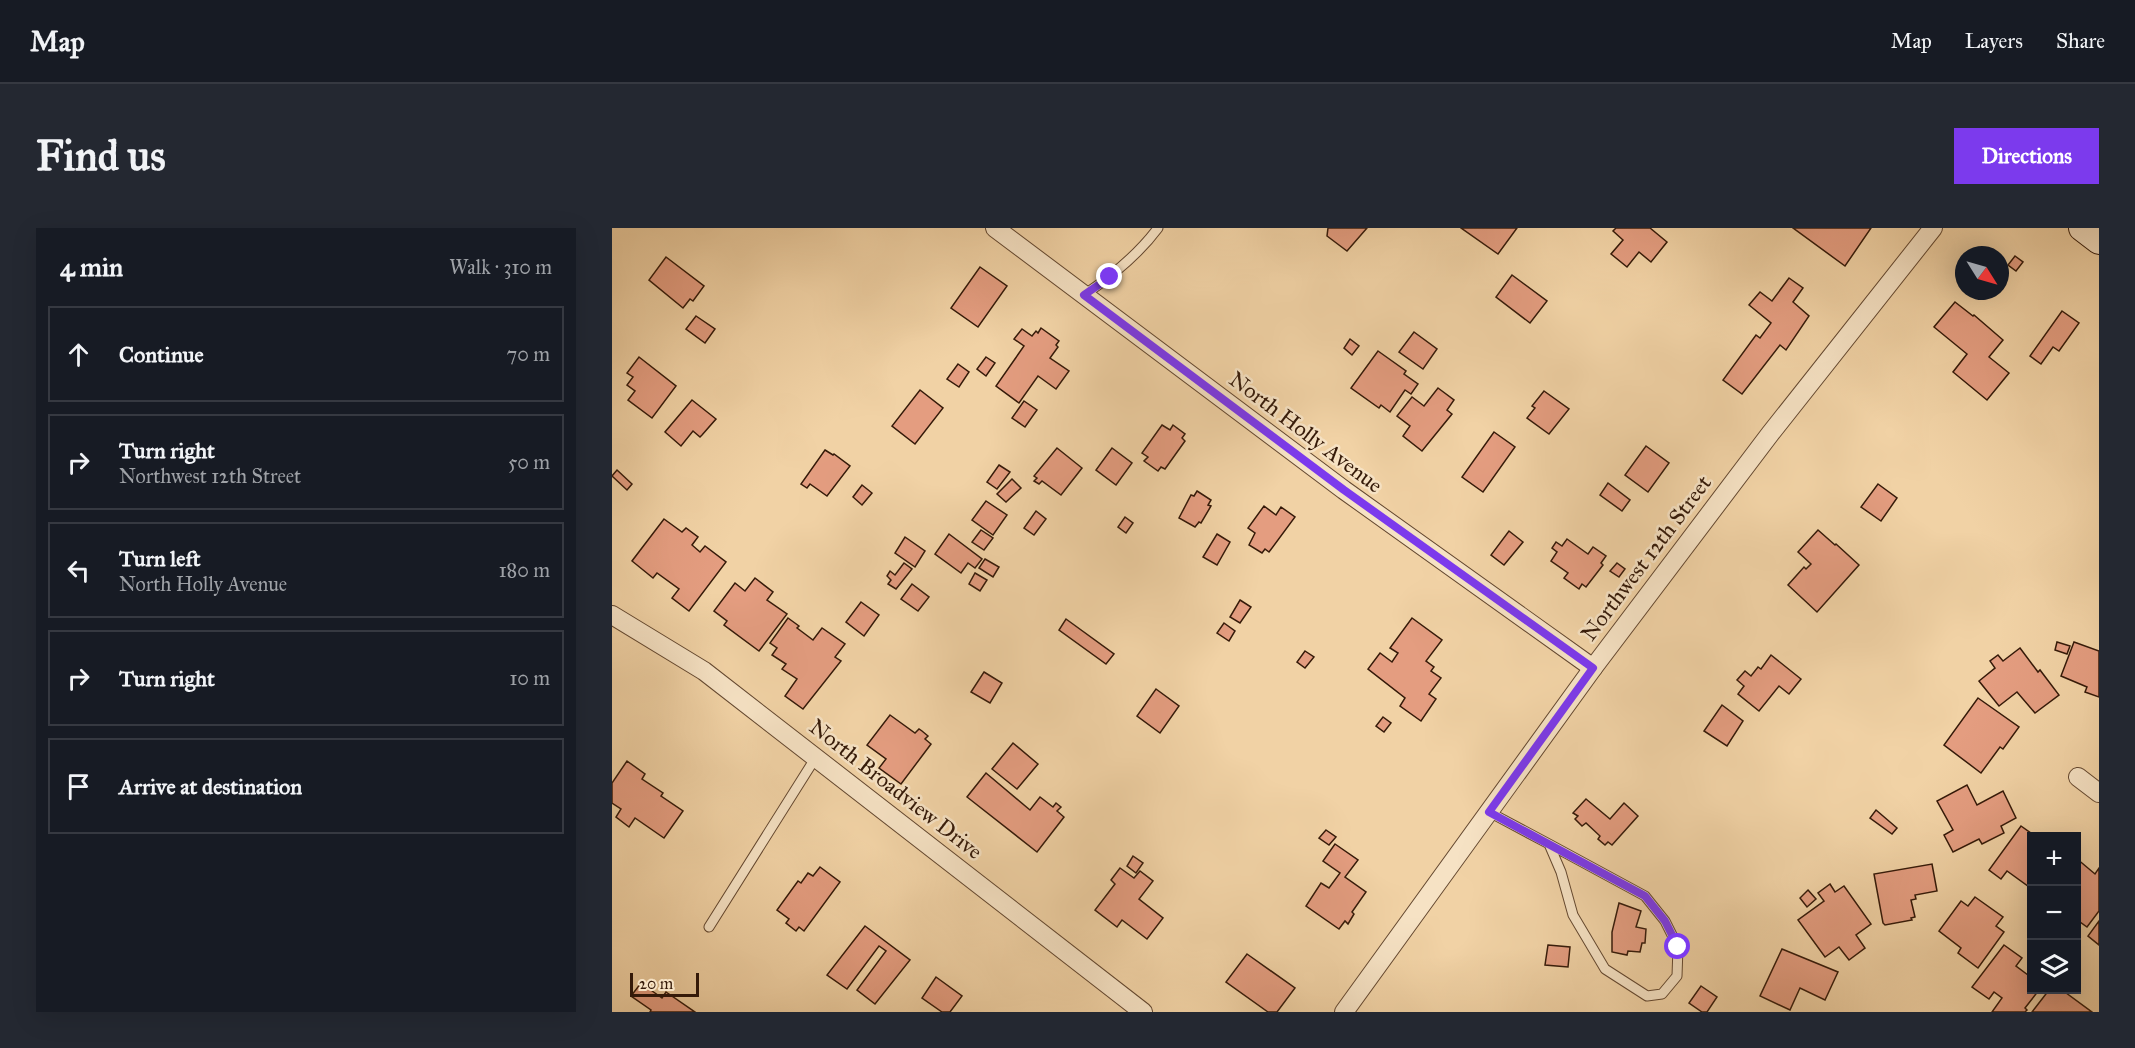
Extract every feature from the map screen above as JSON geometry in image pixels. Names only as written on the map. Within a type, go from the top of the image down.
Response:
[{"type":"main road","points":[[2082,228],[2099,241]]},
{"type":"street","name":"North Holly Avenue","points":[[995,228],[1344,490],[1593,668]]},
{"type":"street","name":"Northwest 12th Street","points":[[1344,1012],[1593,668],[1770,434],[1933,228]]},
{"type":"street","name":"North Broadview Drive","points":[[612,615],[704,671],[1143,1012]]},
{"type":"street","points":[[2078,777],[2099,793]]},
{"type":"lane","points":[[1084,295],[1110,277],[1147,243],[1158,228]]},
{"type":"lane","points":[[709,927],[816,758]]},
{"type":"lane","points":[[1489,812],[1549,844],[1645,896],[1665,921],[1678,947],[1677,976],[1662,994],[1647,996],[1605,969],[1573,915],[1561,872],[1549,844]]},
{"type":"building","points":[[1328,228],[1367,228],[1347,251],[1327,236]]},
{"type":"building","points":[[1461,228],[1517,228],[1498,254]]},
{"type":"building","points":[[1616,228],[1650,228],[1667,242],[1651,262],[1639,252],[1627,267],[1611,254],[1623,240],[1613,231]]},
{"type":"building","points":[[1793,228],[1871,228],[1845,266]]},
{"type":"building","points":[[2015,256],[2023,262],[2016,271],[2009,264]]},
{"type":"building","points":[[666,257],[704,286],[693,301],[690,299],[683,308],[649,280]]},
{"type":"building","points":[[980,267],[1007,286],[978,327],[951,308]]},
{"type":"building","points":[[1512,275],[1547,301],[1530,323],[1496,297]]},
{"type":"building","points":[[1789,278],[1803,288],[1793,302],[1809,316],[1786,350],[1780,345],[1742,394],[1723,380],[1756,335],[1760,338],[1771,323],[1749,305],[1760,292],[1772,301]]},
{"type":"building","points":[[1955,302],[2003,340],[1989,357],[2009,373],[1987,400],[1953,372],[1967,354],[1934,327]]},
{"type":"building","points":[[2062,311],[2079,323],[2059,351],[2053,347],[2041,364],[2030,356]]},
{"type":"building","points":[[696,316],[715,329],[705,343],[686,329]]},
{"type":"building","points":[[1041,328],[1059,341],[1056,345],[1058,347],[1050,358],[1069,371],[1056,389],[1038,376],[1019,403],[996,386],[1024,346],[1014,339],[1022,329],[1032,336]]},
{"type":"building","points":[[1414,332],[1437,349],[1423,369],[1399,352]]},
{"type":"building","points":[[1350,339],[1359,346],[1352,355],[1344,348]]},
{"type":"building","points":[[1378,351],[1406,371],[1404,374],[1418,384],[1411,394],[1405,390],[1390,412],[1381,405],[1379,408],[1351,388]]},
{"type":"building","points":[[639,357],[676,386],[652,418],[628,400],[635,391],[627,385],[633,377],[627,373]]},
{"type":"building","points":[[986,357],[995,363],[986,376],[977,369]]},
{"type":"building","points":[[958,364],[969,372],[959,387],[947,379]]},
{"type":"building","points":[[1438,388],[1454,400],[1447,410],[1452,414],[1422,451],[1403,436],[1410,426],[1397,416],[1412,397],[1424,406]]},
{"type":"building","points":[[920,390],[943,408],[915,444],[892,426]]},
{"type":"building","points":[[1544,391],[1569,409],[1549,434],[1527,418],[1535,408],[1532,406]]},
{"type":"building","points":[[692,400],[716,419],[700,437],[693,431],[681,446],[665,432]]},
{"type":"building","points":[[1024,401],[1037,410],[1025,427],[1012,418]]},
{"type":"building","points":[[1162,425],[1170,430],[1173,425],[1185,434],[1182,438],[1185,441],[1165,469],[1161,467],[1158,471],[1144,461],[1148,457],[1142,453]]},
{"type":"building","points":[[1494,432],[1515,447],[1483,492],[1462,477]]},
{"type":"building","points":[[1646,446],[1669,463],[1648,492],[1625,475]]},
{"type":"building","points":[[1057,448],[1082,468],[1061,495],[1042,481],[1039,484],[1034,481],[1037,478],[1034,476]]},
{"type":"building","points":[[1112,448],[1132,463],[1116,485],[1096,470]]},
{"type":"building","points":[[825,450],[850,466],[827,496],[810,484],[807,488],[801,484]]},
{"type":"building","points":[[999,465],[1010,472],[997,489],[987,482]]},
{"type":"building","points":[[617,470],[632,484],[627,490],[612,476]]},
{"type":"building","points":[[1012,479],[1021,488],[1006,502],[997,494]]},
{"type":"building","points":[[1608,483],[1630,500],[1622,511],[1600,495]]},
{"type":"building","points":[[1878,484],[1897,498],[1881,521],[1861,507]]},
{"type":"building","points":[[862,485],[872,493],[862,505],[853,497]]},
{"type":"building","points":[[1197,491],[1211,500],[1208,505],[1211,506],[1201,523],[1199,522],[1195,527],[1179,518],[1191,495],[1194,496]]},
{"type":"building","points":[[986,501],[1007,515],[993,535],[972,520]]},
{"type":"building","points":[[1264,506],[1276,515],[1281,507],[1295,517],[1269,552],[1265,549],[1262,553],[1249,545],[1255,533],[1248,528]]},
{"type":"building","points":[[1036,511],[1046,519],[1034,535],[1024,528]]},
{"type":"building","points":[[1125,517],[1133,523],[1126,533],[1118,527]]},
{"type":"building","points":[[664,519],[682,532],[686,528],[698,537],[692,545],[700,552],[705,546],[726,562],[689,611],[672,598],[679,589],[657,573],[653,578],[632,561]]},
{"type":"building","points":[[981,530],[993,538],[984,550],[972,542]]},
{"type":"building","points":[[1818,530],[1859,565],[1817,612],[1788,585],[1804,567],[1806,569],[1811,564],[1798,552]]},
{"type":"building","points":[[1509,531],[1523,542],[1504,565],[1491,555]]},
{"type":"building","points":[[949,534],[982,559],[975,568],[968,563],[961,573],[935,554]]},
{"type":"building","points":[[1217,534],[1230,542],[1217,565],[1203,557]]},
{"type":"building","points":[[905,537],[925,551],[915,567],[895,553]]},
{"type":"building","points":[[1567,539],[1588,554],[1593,547],[1606,556],[1601,563],[1603,565],[1586,587],[1582,584],[1579,589],[1564,578],[1568,573],[1551,561],[1557,552],[1552,548],[1556,542],[1562,546]]},
{"type":"building","points":[[985,559],[999,567],[993,577],[979,568]]},
{"type":"building","points":[[904,563],[912,569],[896,589],[888,584],[891,580],[887,576],[890,571],[895,575]]},
{"type":"building","points":[[1617,563],[1625,569],[1619,577],[1610,571]]},
{"type":"building","points":[[975,573],[987,580],[980,591],[969,584]]},
{"type":"building","points":[[755,578],[773,592],[767,600],[787,614],[759,651],[724,625],[727,621],[714,611],[735,583],[745,591]]},
{"type":"building","points":[[912,584],[929,597],[918,611],[901,599]]},
{"type":"building","points":[[1240,600],[1251,607],[1240,623],[1230,617]]},
{"type":"building","points":[[861,602],[879,615],[864,636],[846,622]]},
{"type":"building","points":[[788,618],[813,640],[822,628],[845,644],[835,657],[841,661],[803,709],[785,696],[797,679],[782,669],[786,664],[772,655],[777,648],[770,643]]},
{"type":"building","points":[[1412,618],[1442,640],[1426,661],[1434,667],[1431,671],[1441,678],[1429,694],[1436,699],[1421,721],[1400,706],[1405,698],[1368,669],[1380,653],[1392,662],[1398,653],[1390,648]]},
{"type":"building","points":[[1066,619],[1114,654],[1106,664],[1059,630]]},
{"type":"building","points":[[1224,623],[1235,631],[1229,641],[1217,633]]},
{"type":"building","points":[[2057,642],[2070,646],[2067,654],[2055,650]]},
{"type":"building","points":[[2074,642],[2099,651],[2099,697],[2085,692],[2087,687],[2061,676]]},
{"type":"building","points":[[2020,648],[2059,695],[2035,713],[2017,692],[1999,706],[1979,681],[1995,668],[1990,661],[1998,655],[2003,661]]},
{"type":"building","points":[[1305,651],[1314,657],[1305,668],[1297,662]]},
{"type":"building","points":[[1771,655],[1801,679],[1789,694],[1779,686],[1759,711],[1738,694],[1744,686],[1737,680],[1745,671],[1751,676],[1758,667],[1761,669]]},
{"type":"building","points":[[984,672],[1002,683],[990,703],[971,692]]},
{"type":"building","points":[[1156,689],[1179,706],[1160,733],[1137,716]]},
{"type":"building","points":[[1978,698],[2019,727],[2003,749],[2000,747],[1981,773],[1944,745]]},
{"type":"building","points":[[1722,705],[1743,721],[1727,746],[1704,731]]},
{"type":"building","points":[[890,715],[915,733],[919,729],[922,731],[928,736],[925,739],[931,744],[901,784],[879,768],[886,759],[867,745]]},
{"type":"building","points":[[1383,717],[1391,723],[1384,732],[1376,726]]},
{"type":"building","points":[[1013,743],[1038,764],[1017,789],[992,769]]},
{"type":"building","points":[[627,761],[645,774],[642,779],[663,793],[661,796],[683,811],[664,838],[635,818],[629,827],[616,817],[621,809],[612,803],[612,783]]},
{"type":"building","points":[[986,773],[1030,810],[1040,797],[1053,807],[1056,803],[1061,807],[1057,811],[1064,817],[1037,852],[967,797]]},
{"type":"building","points":[[1967,785],[1977,805],[2003,791],[2016,818],[2001,826],[2004,833],[1982,844],[1979,839],[1953,852],[1944,835],[1953,830],[1937,801]]},
{"type":"building","points":[[1586,799],[1610,819],[1624,803],[1638,816],[1612,845],[1608,842],[1605,845],[1598,839],[1600,836],[1586,823],[1582,826],[1575,819],[1578,816],[1573,813]]},
{"type":"building","points":[[1876,810],[1897,828],[1892,834],[1870,818]]},
{"type":"building","points":[[2021,826],[2029,832],[2027,832],[2027,885],[2007,871],[2001,879],[1989,870]]},
{"type":"building","points":[[1326,830],[1336,837],[1329,845],[1319,838]]},
{"type":"building","points":[[1335,844],[1358,860],[1345,877],[1366,892],[1352,912],[1354,914],[1348,924],[1345,921],[1339,929],[1306,906],[1321,883],[1329,888],[1340,873],[1323,861]]},
{"type":"building","points":[[1133,856],[1143,863],[1136,873],[1127,866]]},
{"type":"building","points":[[2081,862],[2095,874],[2099,868],[2099,911],[2087,927],[2081,923]]},
{"type":"building","points":[[1932,864],[1937,891],[1915,895],[1916,899],[1911,900],[1915,917],[1911,918],[1912,920],[1885,925],[1874,874]]},
{"type":"building","points":[[820,867],[840,882],[804,931],[799,927],[796,931],[786,923],[789,919],[777,910],[798,881],[801,883],[808,873],[813,876]]},
{"type":"building","points":[[1120,868],[1134,878],[1140,871],[1153,881],[1139,899],[1163,918],[1147,939],[1122,920],[1117,927],[1095,910],[1115,884],[1111,880]]},
{"type":"building","points":[[1830,884],[1835,892],[1844,886],[1871,924],[1856,935],[1865,948],[1849,960],[1839,947],[1825,957],[1798,920],[1824,901],[1818,893]]},
{"type":"building","points":[[1808,890],[1816,899],[1807,907],[1800,898]]},
{"type":"building","points":[[1975,897],[2003,917],[1996,926],[2004,932],[1978,968],[1958,953],[1961,948],[1939,931],[1961,901],[1968,906]]},
{"type":"building","points":[[1619,903],[1641,911],[1636,927],[1646,929],[1645,943],[1642,943],[1640,952],[1628,951],[1627,955],[1612,952],[1612,932]]},
{"type":"building","points":[[2099,921],[2099,945],[2088,936]]},
{"type":"building","points":[[865,926],[910,960],[875,1004],[857,990],[886,951],[879,946],[847,989],[827,975]]},
{"type":"building","points":[[1548,945],[1570,947],[1568,967],[1545,965]]},
{"type":"building","points":[[2004,945],[2022,958],[2016,966],[2027,974],[2027,994],[2036,994],[2025,1008],[2027,1010],[2025,1012],[1992,1012],[2002,998],[1994,992],[1989,999],[1972,987]]},
{"type":"building","points":[[1782,949],[1838,972],[1825,1000],[1800,988],[1790,1010],[1760,996]]},
{"type":"building","points":[[1247,954],[1295,988],[1277,1012],[1268,1012],[1226,982]]},
{"type":"building","points":[[936,977],[962,996],[950,1012],[942,1012],[922,998]]},
{"type":"building","points":[[641,983],[662,998],[666,992],[695,1012],[650,1012],[651,1010],[631,996]]},
{"type":"building","points":[[1701,986],[1717,997],[1707,1012],[1702,1012],[1689,1003]]},
{"type":"building","points":[[2046,994],[2067,994],[2092,1012],[2032,1012]]},
{"type":"route","points":[[1110,277],[1084,295],[1344,490],[1593,668],[1489,812],[1645,896],[1665,921],[1678,947]]}]
